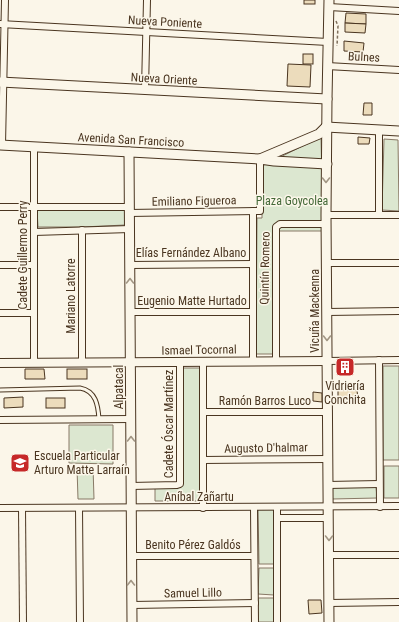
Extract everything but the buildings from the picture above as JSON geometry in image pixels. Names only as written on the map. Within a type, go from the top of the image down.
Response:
[{"type":"main road","name":"Vicuña Mackenna","points":[[329,3],[326,127],[329,622]]},
{"type":"main road","name":"Nueva Oriente","points":[[2,82],[327,99]]},
{"type":"main road","name":"Avenida San Francisco","points":[[260,159],[316,135],[326,127]]},
{"type":"main road","points":[[326,127],[399,131]]},
{"type":"main road","name":"Avenida San Francisco","points":[[1,145],[326,164]]},
{"type":"main road","name":"Alpatacal","points":[[129,152],[132,622]]},
{"type":"street","points":[[1,145],[2,24],[4,0]]},
{"type":"street","points":[[145,90],[147,0]]},
{"type":"street","points":[[329,3],[399,11]]},
{"type":"street","name":"Nueva Poniente","points":[[2,24],[328,42]]},
{"type":"street","name":"Bulnes","points":[[327,66],[399,70]]},
{"type":"street","points":[[379,130],[379,215]]},
{"type":"street","name":"Cadete Guillermo Perry","points":[[34,147],[34,363]]},
{"type":"street","name":"Quintín Romero","points":[[253,361],[253,264],[260,159]]},
{"type":"street","name":"Emiliano Figueroa","points":[[0,207],[34,206],[130,210],[256,211]]},
{"type":"street","points":[[326,219],[399,215]]},
{"type":"street","name":"Quintín Romero","points":[[276,361],[276,227],[280,224],[326,219]]},
{"type":"street","points":[[34,232],[130,229]]},
{"type":"street","name":"Mariano Latorre","points":[[82,230],[82,362]]},
{"type":"street","points":[[327,263],[399,263]]},
{"type":"street","name":"Elías Fernández Albano","points":[[130,264],[253,264]]},
{"type":"street","points":[[0,265],[34,265]]},
{"type":"street","points":[[327,312],[399,311]]},
{"type":"street","name":"Eugenio Matte Hurtado","points":[[130,312],[253,312]]},
{"type":"street","points":[[0,313],[34,313]]},
{"type":"street","points":[[379,360],[380,507]]},
{"type":"street","name":"Ismael Tocornal","points":[[0,363],[399,360]]},
{"type":"street","name":"Cadete Óscar Martínez","points":[[131,486],[180,484],[180,362]]},
{"type":"street","points":[[203,362],[203,508]]},
{"type":"street","name":"Ramón Barros Luco","points":[[203,412],[328,412]]},
{"type":"street","points":[[0,420],[131,419]]},
{"type":"street","name":"Augusto D'halmar","points":[[203,460],[328,459]]},
{"type":"street","points":[[328,485],[380,484]]},
{"type":"street","name":"Aníbal Zañartu","points":[[0,508],[254,508],[399,506]]},
{"type":"street","points":[[277,507],[277,622]]},
{"type":"street","points":[[22,508],[23,622]]},
{"type":"street","points":[[79,508],[80,622]]},
{"type":"street","points":[[254,508],[255,622]]},
{"type":"street","points":[[277,518],[329,518]]},
{"type":"street","points":[[329,555],[399,555]]},
{"type":"street","name":"Benito Pérez Galdós","points":[[131,556],[254,556]]},
{"type":"street","points":[[329,603],[399,602]]},
{"type":"street","name":"Samuel Lillo","points":[[132,605],[255,604]]},
{"type":"lane","points":[[0,390],[86,389],[95,399],[98,406],[99,419]]},
{"type":"green space","name":"Plaza Goycolea","points":[[321,137],[323,231],[275,231],[275,354],[256,354],[257,218],[262,218],[262,166]]},
{"type":"green space","points":[[384,139],[398,140],[399,211],[382,210]]},
{"type":"green space","points":[[125,209],[125,225],[38,227],[37,210]]},
{"type":"green space","points":[[383,366],[399,366],[399,460],[383,460]]},
{"type":"green space","points":[[181,368],[200,368],[201,501],[155,501],[155,487],[181,487]]},
{"type":"green space","points":[[69,425],[113,425],[113,464],[69,463]]},
{"type":"green space","points":[[384,466],[399,466],[399,498],[384,498]]},
{"type":"green space","points":[[93,467],[94,499],[78,499],[77,468]]},
{"type":"green space","points":[[376,486],[377,498],[332,499],[332,487]]},
{"type":"green space","points":[[258,509],[274,509],[274,564],[259,564]]},
{"type":"green space","points":[[259,568],[274,568],[274,595],[258,594]]},
{"type":"green space","points":[[258,598],[275,598],[275,622],[258,622]]},
{"type":"place","name":"Vidriería Conchita","points":[[345,367]]},
{"type":"place","name":"Escuela Particular Arturo Matte Larraín","points":[[20,463]]}]
